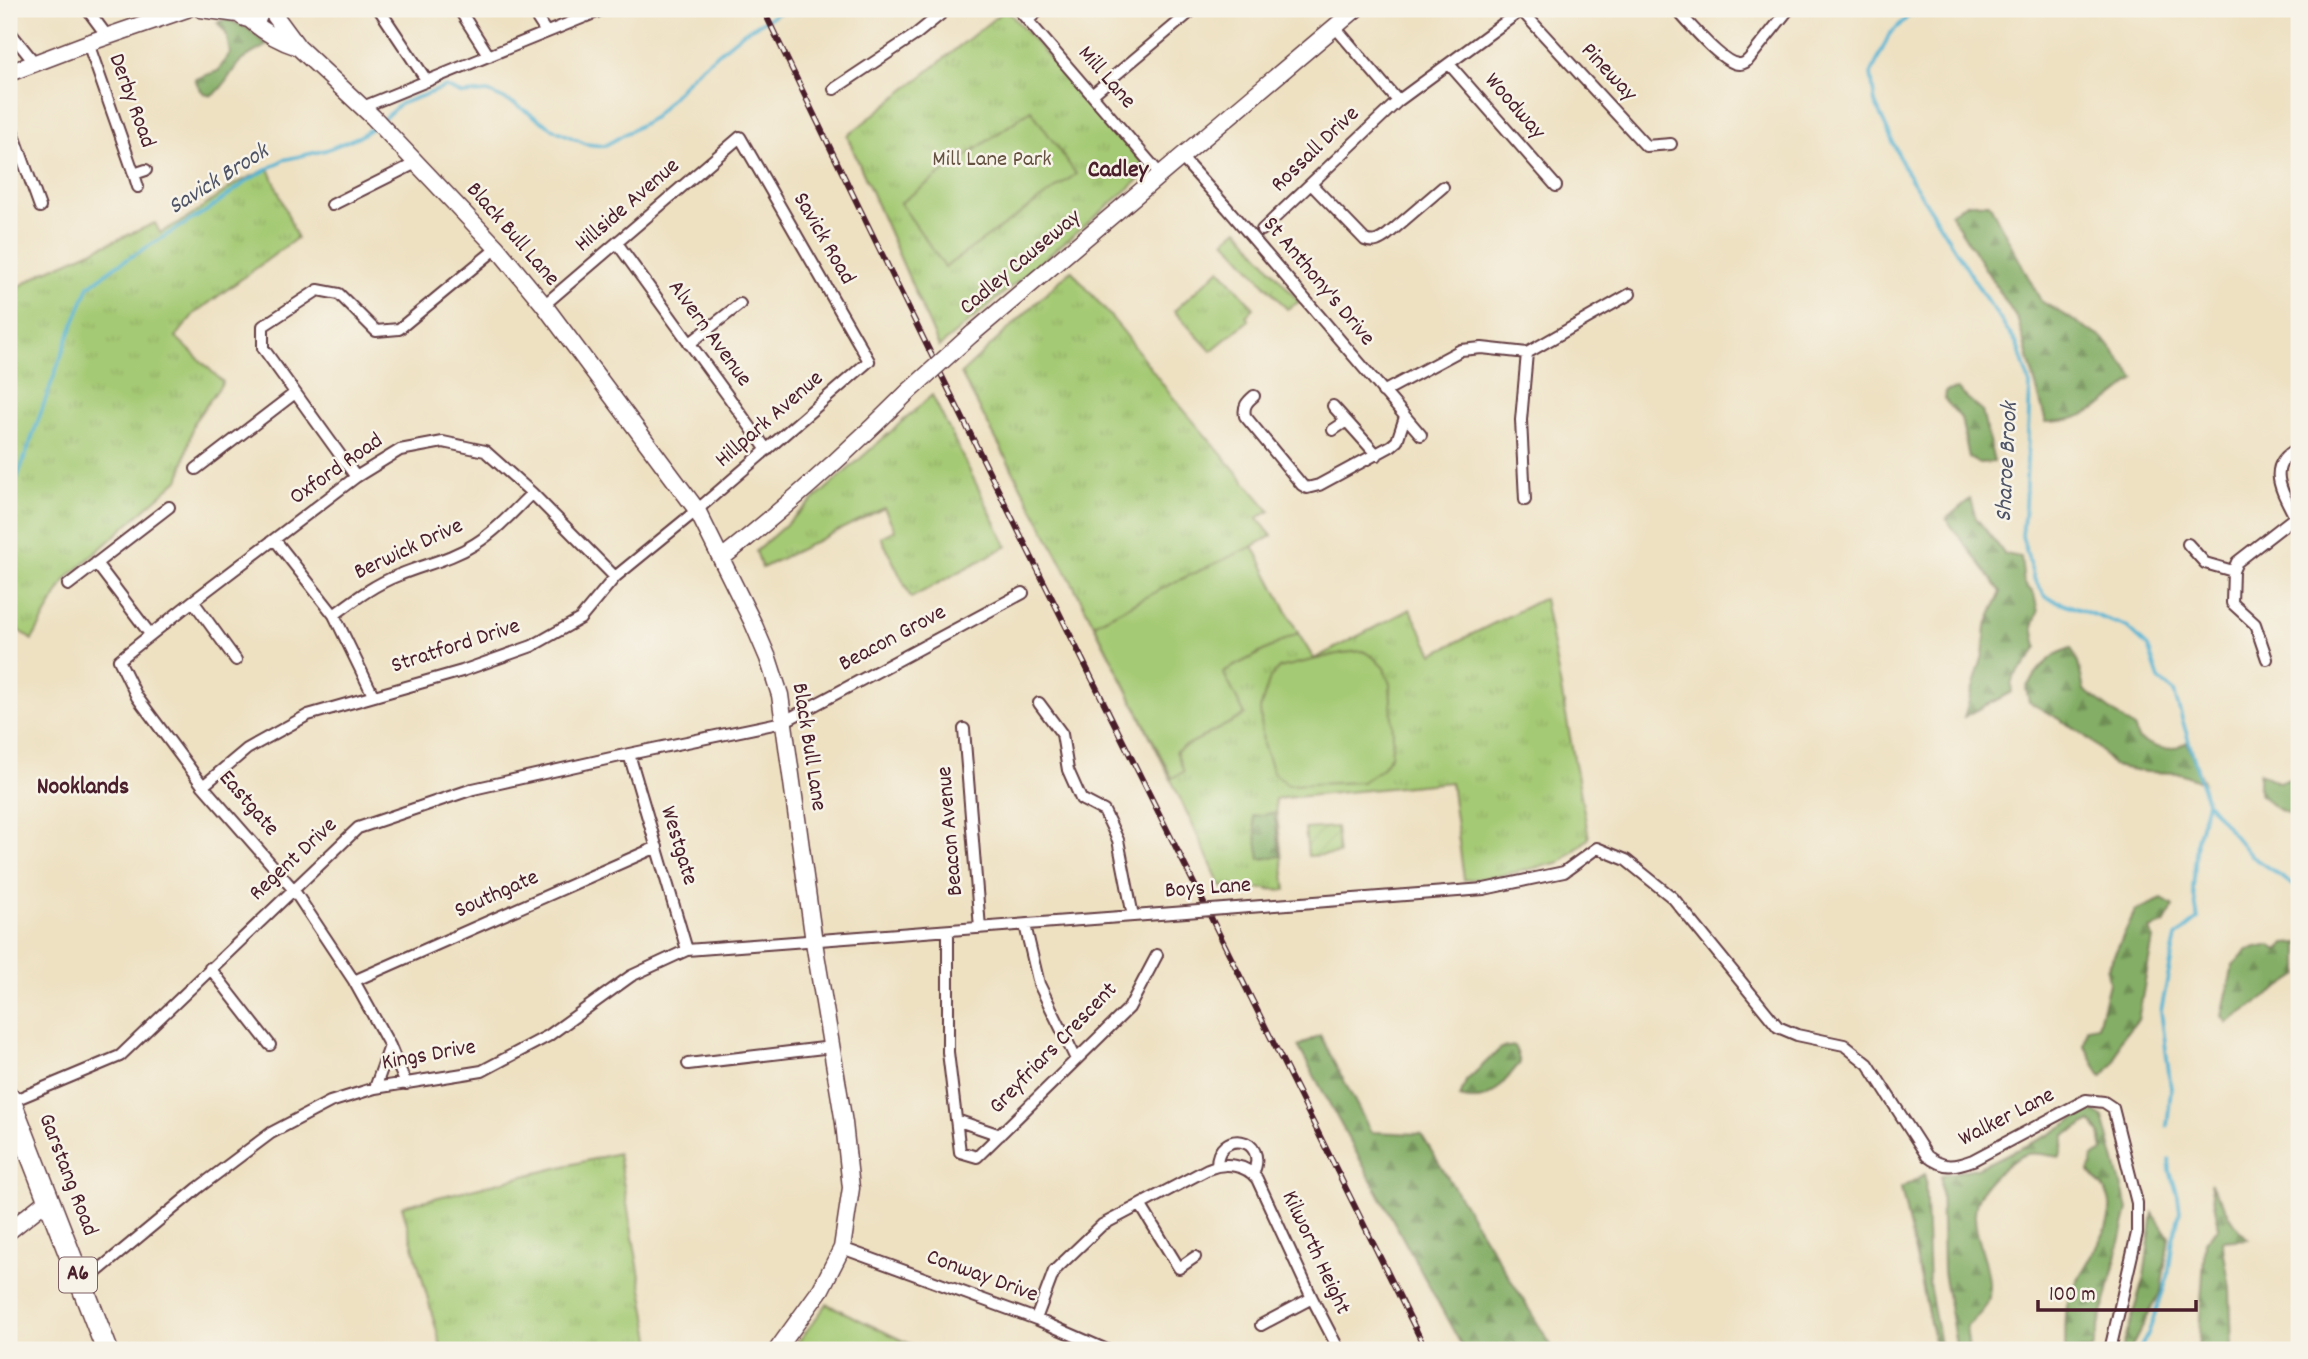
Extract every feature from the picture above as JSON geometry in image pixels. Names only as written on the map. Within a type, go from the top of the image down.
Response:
[{"type":"highway","name":"Garstang Road","points":[[9,1100],[107,1350]]},
{"type":"street","points":[[87,9],[107,36]]},
{"type":"street","points":[[201,9],[261,15],[268,9],[298,47],[368,112],[427,81],[604,9]]},
{"type":"street","points":[[379,9],[427,81]]},
{"type":"street","points":[[459,9],[489,55]]},
{"type":"street","points":[[531,9],[546,32]]},
{"type":"street","points":[[834,89],[915,35],[947,9]]},
{"type":"street","name":"Mill Lane","points":[[1018,9],[1160,174]]},
{"type":"street","points":[[1028,20],[1041,9]]},
{"type":"street","points":[[1093,94],[1194,9]]},
{"type":"street","name":"Cadley Causeway","points":[[722,558],[848,453],[908,392],[972,334],[1356,9]]},
{"type":"street","points":[[1676,9],[1707,43],[1736,65],[1749,59],[1789,9]]},
{"type":"street","points":[[9,73],[180,10]]},
{"type":"street","name":"Rossall Drive","points":[[1262,230],[1398,101],[1522,10]]},
{"type":"street","name":"Pineway","points":[[1522,10],[1645,151],[1671,144]]},
{"type":"street","points":[[241,14],[262,30],[298,47]]},
{"type":"street","points":[[1335,27],[1398,101]]},
{"type":"street","points":[[9,31],[34,62]]},
{"type":"street","name":"Derby Road","points":[[88,43],[138,187]]},
{"type":"street","name":"Woodway","points":[[1448,64],[1548,183]]},
{"type":"street","name":"Black Bull Lane","points":[[368,112],[497,248],[544,305],[697,510],[768,657],[780,695],[814,942],[844,1123],[851,1188],[842,1248],[821,1289],[777,1350]]},
{"type":"street","points":[[9,121],[40,207]]},
{"type":"street","name":"Hillside Avenue","points":[[544,305],[740,138]]},
{"type":"street","name":"Savick Road","points":[[740,138],[869,361]]},
{"type":"street","name":"St Anthony's Drive","points":[[1181,157],[1421,435]]},
{"type":"street","points":[[332,205],[416,163]]},
{"type":"street","name":"Derby Road","points":[[134,174],[146,170]]},
{"type":"street","points":[[1311,184],[1369,242],[1387,235],[1443,187]]},
{"type":"street","name":"Alvern Avenue","points":[[617,243],[767,450]]},
{"type":"street","points":[[356,477],[263,348],[263,326],[318,290],[339,294],[376,331],[399,329],[497,248]]},
{"type":"street","points":[[1383,392],[1461,350],[1482,348],[1527,353],[1631,295]]},
{"type":"street","points":[[689,344],[740,304]]},
{"type":"street","points":[[1527,353],[1521,420],[1524,496],[1538,492]]},
{"type":"street","name":"Hillpark Avenue","points":[[697,510],[869,361]]},
{"type":"street","points":[[196,470],[295,393]]},
{"type":"street","points":[[1254,396],[1247,402],[1245,416],[1301,485],[1307,488],[1319,485],[1377,455],[1397,441],[1405,417]]},
{"type":"street","points":[[1333,406],[1377,455]]},
{"type":"street","points":[[1333,430],[1345,422]]},
{"type":"street","name":"Oxford Road","points":[[119,660],[356,477],[400,450],[443,442],[485,451],[532,493],[615,577]]},
{"type":"street","points":[[2267,659],[2255,624],[2232,603],[2233,571],[2237,562],[2297,517],[2279,484],[2278,468],[2288,453],[2299,448]]},
{"type":"street","name":"Berwick Drive","points":[[334,615],[359,596],[399,575],[443,561],[476,544],[532,493]]},
{"type":"street","points":[[68,585],[169,507]]},
{"type":"street","name":"Stratford Drive","points":[[203,786],[247,749],[308,715],[462,671],[532,646],[580,619],[615,577],[697,510]]},
{"type":"street","points":[[275,540],[334,615],[373,695]]},
{"type":"street","points":[[2188,544],[2205,564],[2233,571]]},
{"type":"street","points":[[96,563],[150,634]]},
{"type":"street","name":"Beacon Grove","points":[[783,722],[1023,593]]},
{"type":"street","points":[[193,601],[236,660]]},
{"type":"street","name":"Eastgate","points":[[119,660],[137,697],[203,786],[293,889],[354,981],[390,1046],[406,1084]]},
{"type":"street","points":[[1039,702],[1062,734],[1068,770],[1081,799],[1104,811],[1118,840],[1133,916]]},
{"type":"street","name":"Regent Drive","points":[[9,1100],[120,1056],[358,828],[473,789],[783,722]]},
{"type":"street","name":"Beacon Avenue","points":[[964,729],[980,929]]},
{"type":"street","name":"Westgate","points":[[629,754],[687,950]]},
{"type":"street","name":"Southgate","points":[[354,981],[657,847]]},
{"type":"street","name":"Boys Lane","points":[[814,942],[1483,889],[1564,872],[1597,848]]},
{"type":"street","name":"Walker Lane","points":[[1597,848],[1626,860],[1673,898],[1778,1027],[1797,1035],[1844,1045],[1868,1063],[1927,1156],[1938,1164],[1955,1166],[1973,1160],[2086,1100],[2104,1102],[2113,1108],[2137,1203],[2137,1233],[2110,1350]]},
{"type":"street","points":[[1025,925],[1039,984],[1076,1059]]},
{"type":"street","name":"Greyfriars Crescent","points":[[948,931],[948,1052],[960,1152],[977,1157],[1129,1008],[1157,955]]},
{"type":"street","name":"Kings Drive","points":[[82,1284],[198,1188],[271,1133],[330,1102],[374,1088],[482,1071],[548,1036],[631,976],[687,950],[814,942]]},
{"type":"street","points":[[210,968],[270,1045]]},
{"type":"street","points":[[374,1088],[390,1046]]},
{"type":"street","points":[[688,1064],[832,1047]]},
{"type":"street","name":"Greyfriars Crescent","points":[[956,1120],[1000,1135]]},
{"type":"street","name":"Kilworth Height","points":[[1217,1165],[1218,1154],[1223,1147],[1237,1140],[1244,1141],[1250,1145],[1256,1158],[1253,1174]]},
{"type":"street","name":"Kilworth Height","points":[[1036,1319],[1054,1271],[1102,1225],[1217,1165],[1235,1166],[1253,1174],[1339,1350]]},
{"type":"street","points":[[9,1231],[49,1199]]},
{"type":"street","points":[[1141,1206],[1179,1268],[1195,1257]]},
{"type":"street","name":"Conway Drive","points":[[842,1248],[1036,1319],[1107,1350]]},
{"type":"street","points":[[1261,1325],[1312,1298]]},
{"type":"green space","name":"Mill Lane Park","points":[[1006,9],[1150,171],[939,347],[847,136]]},
{"type":"green space","points":[[227,19],[247,28],[267,45],[242,60],[219,90],[213,95],[207,95],[195,79],[218,71],[230,53],[226,33],[217,22]]},
{"type":"green space","points":[[1031,110],[1076,174],[945,267],[900,203]]},
{"type":"green space","points":[[269,168],[297,238],[194,314],[176,337],[223,382],[194,422],[180,478],[66,579],[32,640],[9,623],[10,292],[44,272],[155,223],[160,233],[188,218],[235,184]]},
{"type":"green space","points":[[1969,203],[1989,203],[2041,301],[2104,339],[2135,379],[2094,410],[2072,419],[2046,422],[2018,321],[1950,213]]},
{"type":"green space","points":[[1238,229],[1299,302],[1287,309],[1225,240]]},
{"type":"green space","points":[[1220,269],[1254,308],[1246,316],[1249,320],[1211,351],[1174,311]]},
{"type":"green space","points":[[1071,270],[1123,331],[1170,394],[1270,511],[1257,518],[1272,536],[1253,546],[1314,659],[1410,609],[1433,654],[1544,598],[1589,838],[1561,862],[1494,877],[1464,880],[1451,782],[1275,799],[1286,890],[1221,887],[1128,692],[961,374]]},
{"type":"green space","points":[[1957,389],[1982,411],[1994,462],[1978,463],[1969,458],[1961,418],[1945,400],[1946,391]]},
{"type":"green space","points":[[932,395],[1007,546],[911,598],[881,537],[895,530],[884,508],[762,568],[756,551]]},
{"type":"green space","points":[[1970,499],[1976,518],[2005,554],[2021,557],[2024,583],[2034,594],[2038,612],[2033,627],[2037,647],[2013,678],[2012,692],[1964,717],[1983,655],[1986,627],[2001,592],[1946,519]]},
{"type":"green space","points":[[1253,546],[1298,633],[1223,672],[1245,715],[1176,751],[1184,772],[1172,778],[1094,624]]},
{"type":"green space","points":[[2071,648],[2078,662],[2084,690],[2135,729],[2138,739],[2168,749],[2187,742],[2203,782],[2180,773],[2146,772],[2113,766],[2086,737],[2029,702],[2026,688],[2035,675],[2050,659]]},
{"type":"green space","points":[[1363,651],[1384,668],[1390,684],[1393,736],[1391,755],[1381,769],[1362,782],[1288,785],[1273,773],[1263,744],[1260,709],[1270,678],[1279,668],[1342,653]]},
{"type":"green space","points":[[2259,773],[2278,782],[2299,777],[2299,818],[2277,809],[2259,794]]},
{"type":"green space","points":[[1274,813],[1281,856],[1260,859],[1253,816]]},
{"type":"green space","points":[[1336,827],[1339,854],[1308,856],[1305,829]]},
{"type":"green space","points":[[2162,899],[2174,906],[2164,924],[2150,929],[2153,939],[2138,1020],[2121,1039],[2114,1063],[2102,1077],[2084,1046],[2087,1028],[2098,1026],[2109,983],[2107,970],[2135,911]]},
{"type":"green space","points":[[2299,943],[2299,975],[2227,1023],[2222,1016],[2233,965],[2248,950],[2271,945],[2278,950],[2285,944]]},
{"type":"green space","points":[[1320,1035],[1371,1132],[1421,1134],[1554,1350],[1464,1350],[1298,1046]]},
{"type":"green space","points":[[1515,1046],[1520,1063],[1495,1091],[1480,1099],[1460,1097],[1466,1081],[1501,1048]]},
{"type":"green space","points":[[2090,1109],[2103,1117],[2128,1210],[2093,1350],[2065,1350],[2068,1302],[2072,1290],[2101,1240],[2110,1215],[2107,1194],[2089,1172],[2093,1157],[2103,1151],[2100,1133],[2091,1121],[2065,1135],[2060,1157],[2035,1153],[2023,1155],[1995,1175],[1982,1190],[1976,1204],[1975,1219],[1989,1280],[1989,1297],[1983,1310],[1966,1327],[1969,1350],[1957,1350],[1943,1272],[1941,1175],[1977,1168],[2049,1135]]},
{"type":"green space","points":[[618,1153],[653,1350],[442,1350],[402,1206]]},
{"type":"green space","points":[[1925,1174],[1929,1284],[1941,1350],[1936,1350],[1901,1188]]},
{"type":"green space","points":[[2210,1183],[2232,1220],[2248,1239],[2222,1241],[2230,1288],[2232,1350],[2198,1350],[2205,1241],[2219,1227]]},
{"type":"green space","points":[[2153,1213],[2169,1237],[2161,1291],[2130,1350],[2122,1350],[2144,1277]]},
{"type":"green space","points":[[827,1304],[922,1350],[792,1350]]},
{"type":"waterway","name":"Savick Brook","points":[[381,121],[400,104],[446,87],[462,94],[488,92],[515,104],[555,130],[586,144],[604,146],[653,118],[693,74],[744,32],[786,9]]},
{"type":"waterway","name":"Sharoe Brook","points":[[1916,9],[1889,35],[1871,74],[1875,103],[1906,171],[2017,344],[2030,385],[2022,536],[2034,579],[2046,597],[2127,627],[2148,647],[2159,679],[2174,692],[2207,802],[2197,840],[2193,889],[2198,919],[2176,937],[2161,1011],[2171,1089],[2167,1126]]},
{"type":"waterway","name":"Savick Brook","points":[[9,501],[89,286],[283,160],[326,150],[360,136],[375,126]]},
{"type":"waterway","points":[[2207,802],[2251,856],[2299,889]]},
{"type":"waterway","name":"Sharoe Brook","points":[[2139,1350],[2148,1334],[2168,1277],[2180,1212],[2169,1159]]},
{"type":"railway","points":[[763,9],[1009,513],[1426,1350]]},
{"type":"district","name":"Cadley","points":[[1118,171]]},
{"type":"district","name":"Nooklands","points":[[83,788]]}]
